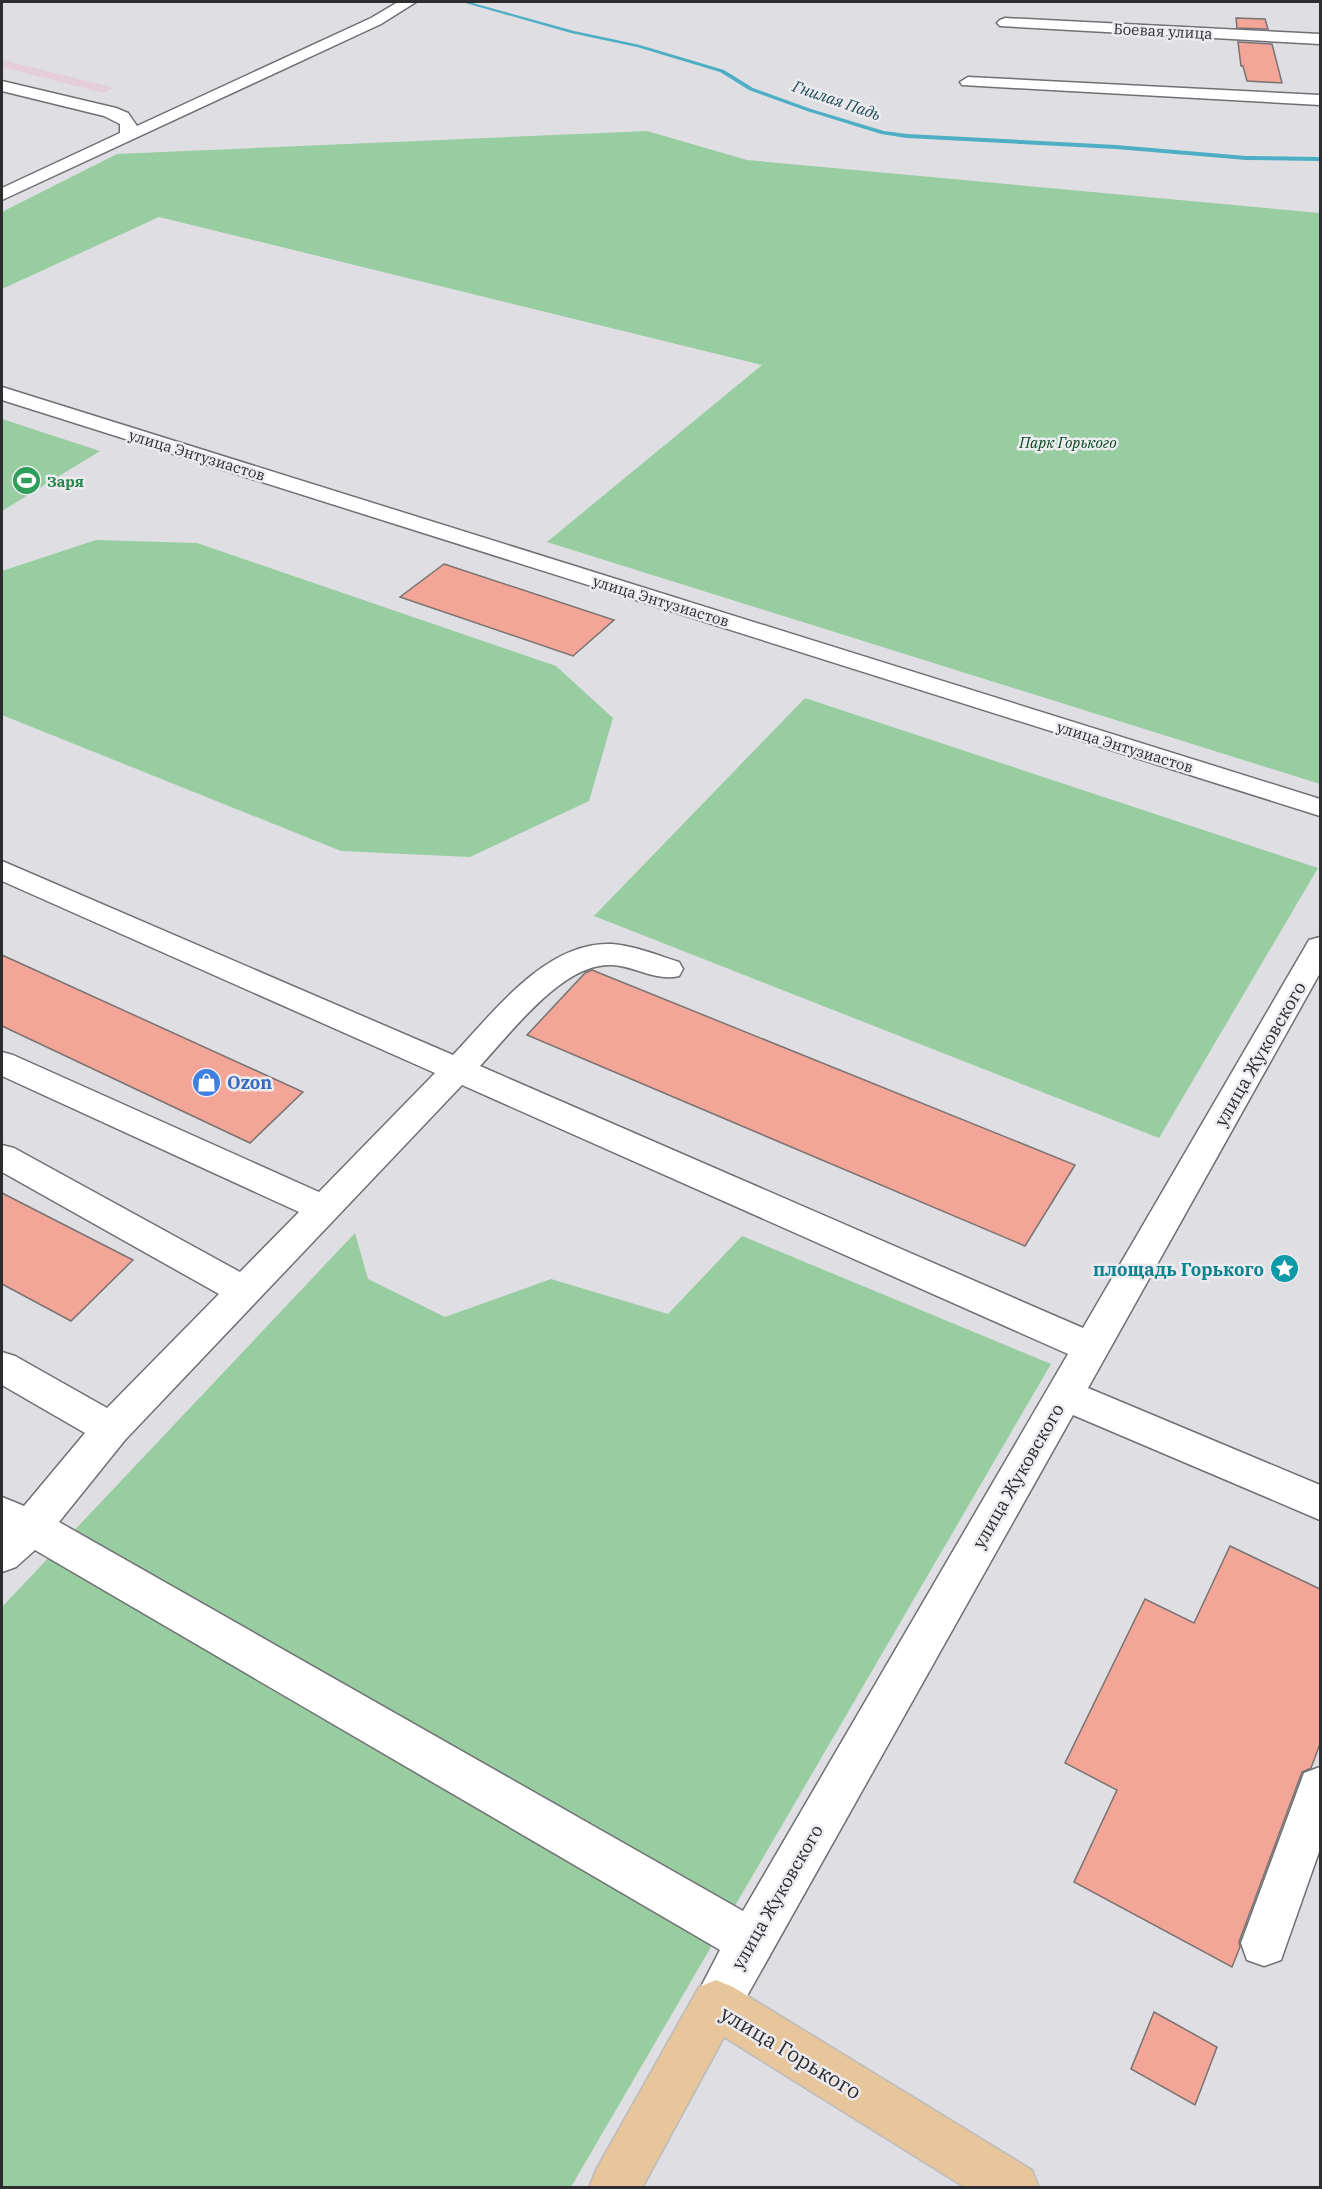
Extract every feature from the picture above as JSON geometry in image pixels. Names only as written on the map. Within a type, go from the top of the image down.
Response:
[{"type":"main road","name":"улица Горького","points":[[614,2187],[716,2004],[1014,2187]]},
{"type":"street","points":[[2,195],[376,21],[408,2]]},
{"type":"street","name":"Боевая улица","points":[[1005,22],[1320,39]]},
{"type":"street","points":[[968,82],[1320,100]]},
{"type":"street","points":[[2,86],[116,115],[128,123],[129,134]]},
{"type":"street","points":[[2,100],[22,91]]},
{"type":"street","name":"улица Энтузиастов","points":[[2,393],[1320,808]]},
{"type":"street","points":[[2,870],[1092,1348]]},
{"type":"street","name":"улица Жуковского","points":[[716,2004],[1320,947]]},
{"type":"street","points":[[668,969],[626,955],[605,953],[581,958],[541,983],[11,1532],[751,1942]]},
{"type":"street","points":[[2,1063],[322,1208]]},
{"type":"street","points":[[2,1157],[243,1290]]},
{"type":"street","points":[[2,1367],[111,1429]]},
{"type":"street","points":[[1064,1395],[1320,1503]]},
{"type":"street","points":[[1264,1943],[1320,1788]]},
{"type":"shaded area","points":[[2,60],[114,88],[103,93],[2,67]]},
{"type":"green space","name":"Парк Горького","points":[[647,131],[747,160],[1320,213],[1320,784],[547,542],[762,365],[159,217],[2,289],[2,212],[117,154]]},
{"type":"green space","name":"Заря","points":[[2,419],[100,451],[2,511]]},
{"type":"green space","points":[[96,540],[197,543],[556,666],[613,718],[589,801],[470,857],[341,851],[2,715],[2,571]]},
{"type":"green space","points":[[805,698],[1318,868],[1159,1138],[594,916]]},
{"type":"green space","points":[[355,1233],[368,1279],[445,1317],[551,1279],[668,1314],[742,1236],[1051,1364],[571,2187],[2,2187],[2,1607]]},
{"type":"building","points":[[1236,18],[1265,19],[1268,29],[1237,28]]},
{"type":"building","points":[[1238,42],[1272,44],[1282,83],[1247,81],[1243,66],[1241,66]]},
{"type":"building","points":[[444,564],[614,620],[573,656],[400,597]]},
{"type":"building","points":[[2,955],[303,1092],[250,1143],[2,1026]]},
{"type":"building","points":[[592,970],[1075,1165],[1025,1246],[527,1035],[585,973]]},
{"type":"building","points":[[2,1193],[133,1260],[71,1321],[2,1284]]},
{"type":"building","points":[[1230,1546],[1320,1589],[1320,1744],[1311,1768],[1302,1772],[1239,1942],[1240,1947],[1232,1967],[1074,1882],[1117,1790],[1065,1763],[1145,1599],[1194,1623]]},
{"type":"building","points":[[1154,2012],[1217,2047],[1195,2105],[1131,2069]]},
{"type":"waterway","name":"Гнилая Падь","points":[[465,2],[573,32],[638,46],[722,71],[751,89],[883,133],[1116,147],[1246,158],[1320,159]]},
{"type":"place","name":"Заря","points":[[26,481]]},
{"type":"place","name":"Ozon","points":[[206,1082]]},
{"type":"place","name":"площадь Горького","points":[[1285,1269]]}]
